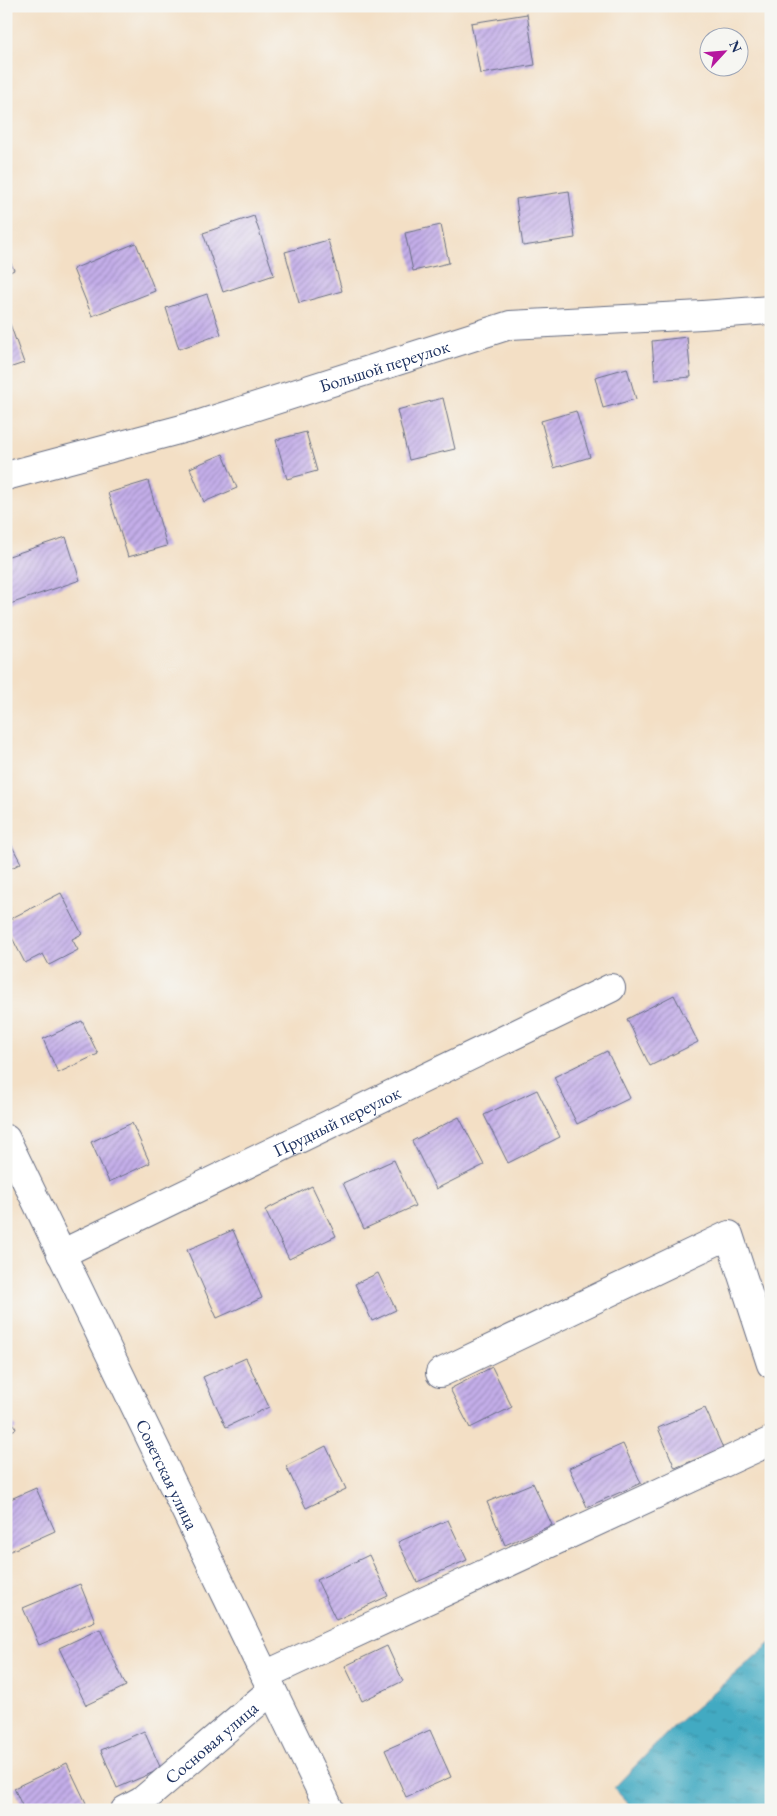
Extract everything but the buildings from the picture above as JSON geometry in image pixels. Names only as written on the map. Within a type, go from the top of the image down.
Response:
[{"type":"street","name":"Большой переулок","points":[[6,476],[197,425],[510,325],[771,310]]},
{"type":"street","name":"Прудный переулок","points":[[61,1254],[611,988]]},
{"type":"street","name":"Советская улица","points":[[6,1139],[330,1810]]},
{"type":"street","points":[[440,1373],[729,1235],[771,1364]]},
{"type":"street","name":"Сосновая улица","points":[[125,1810],[142,1802],[268,1683],[771,1441]]},
{"type":"water","points":[[771,1643],[771,1810],[634,1810],[614,1788],[672,1728]]}]
